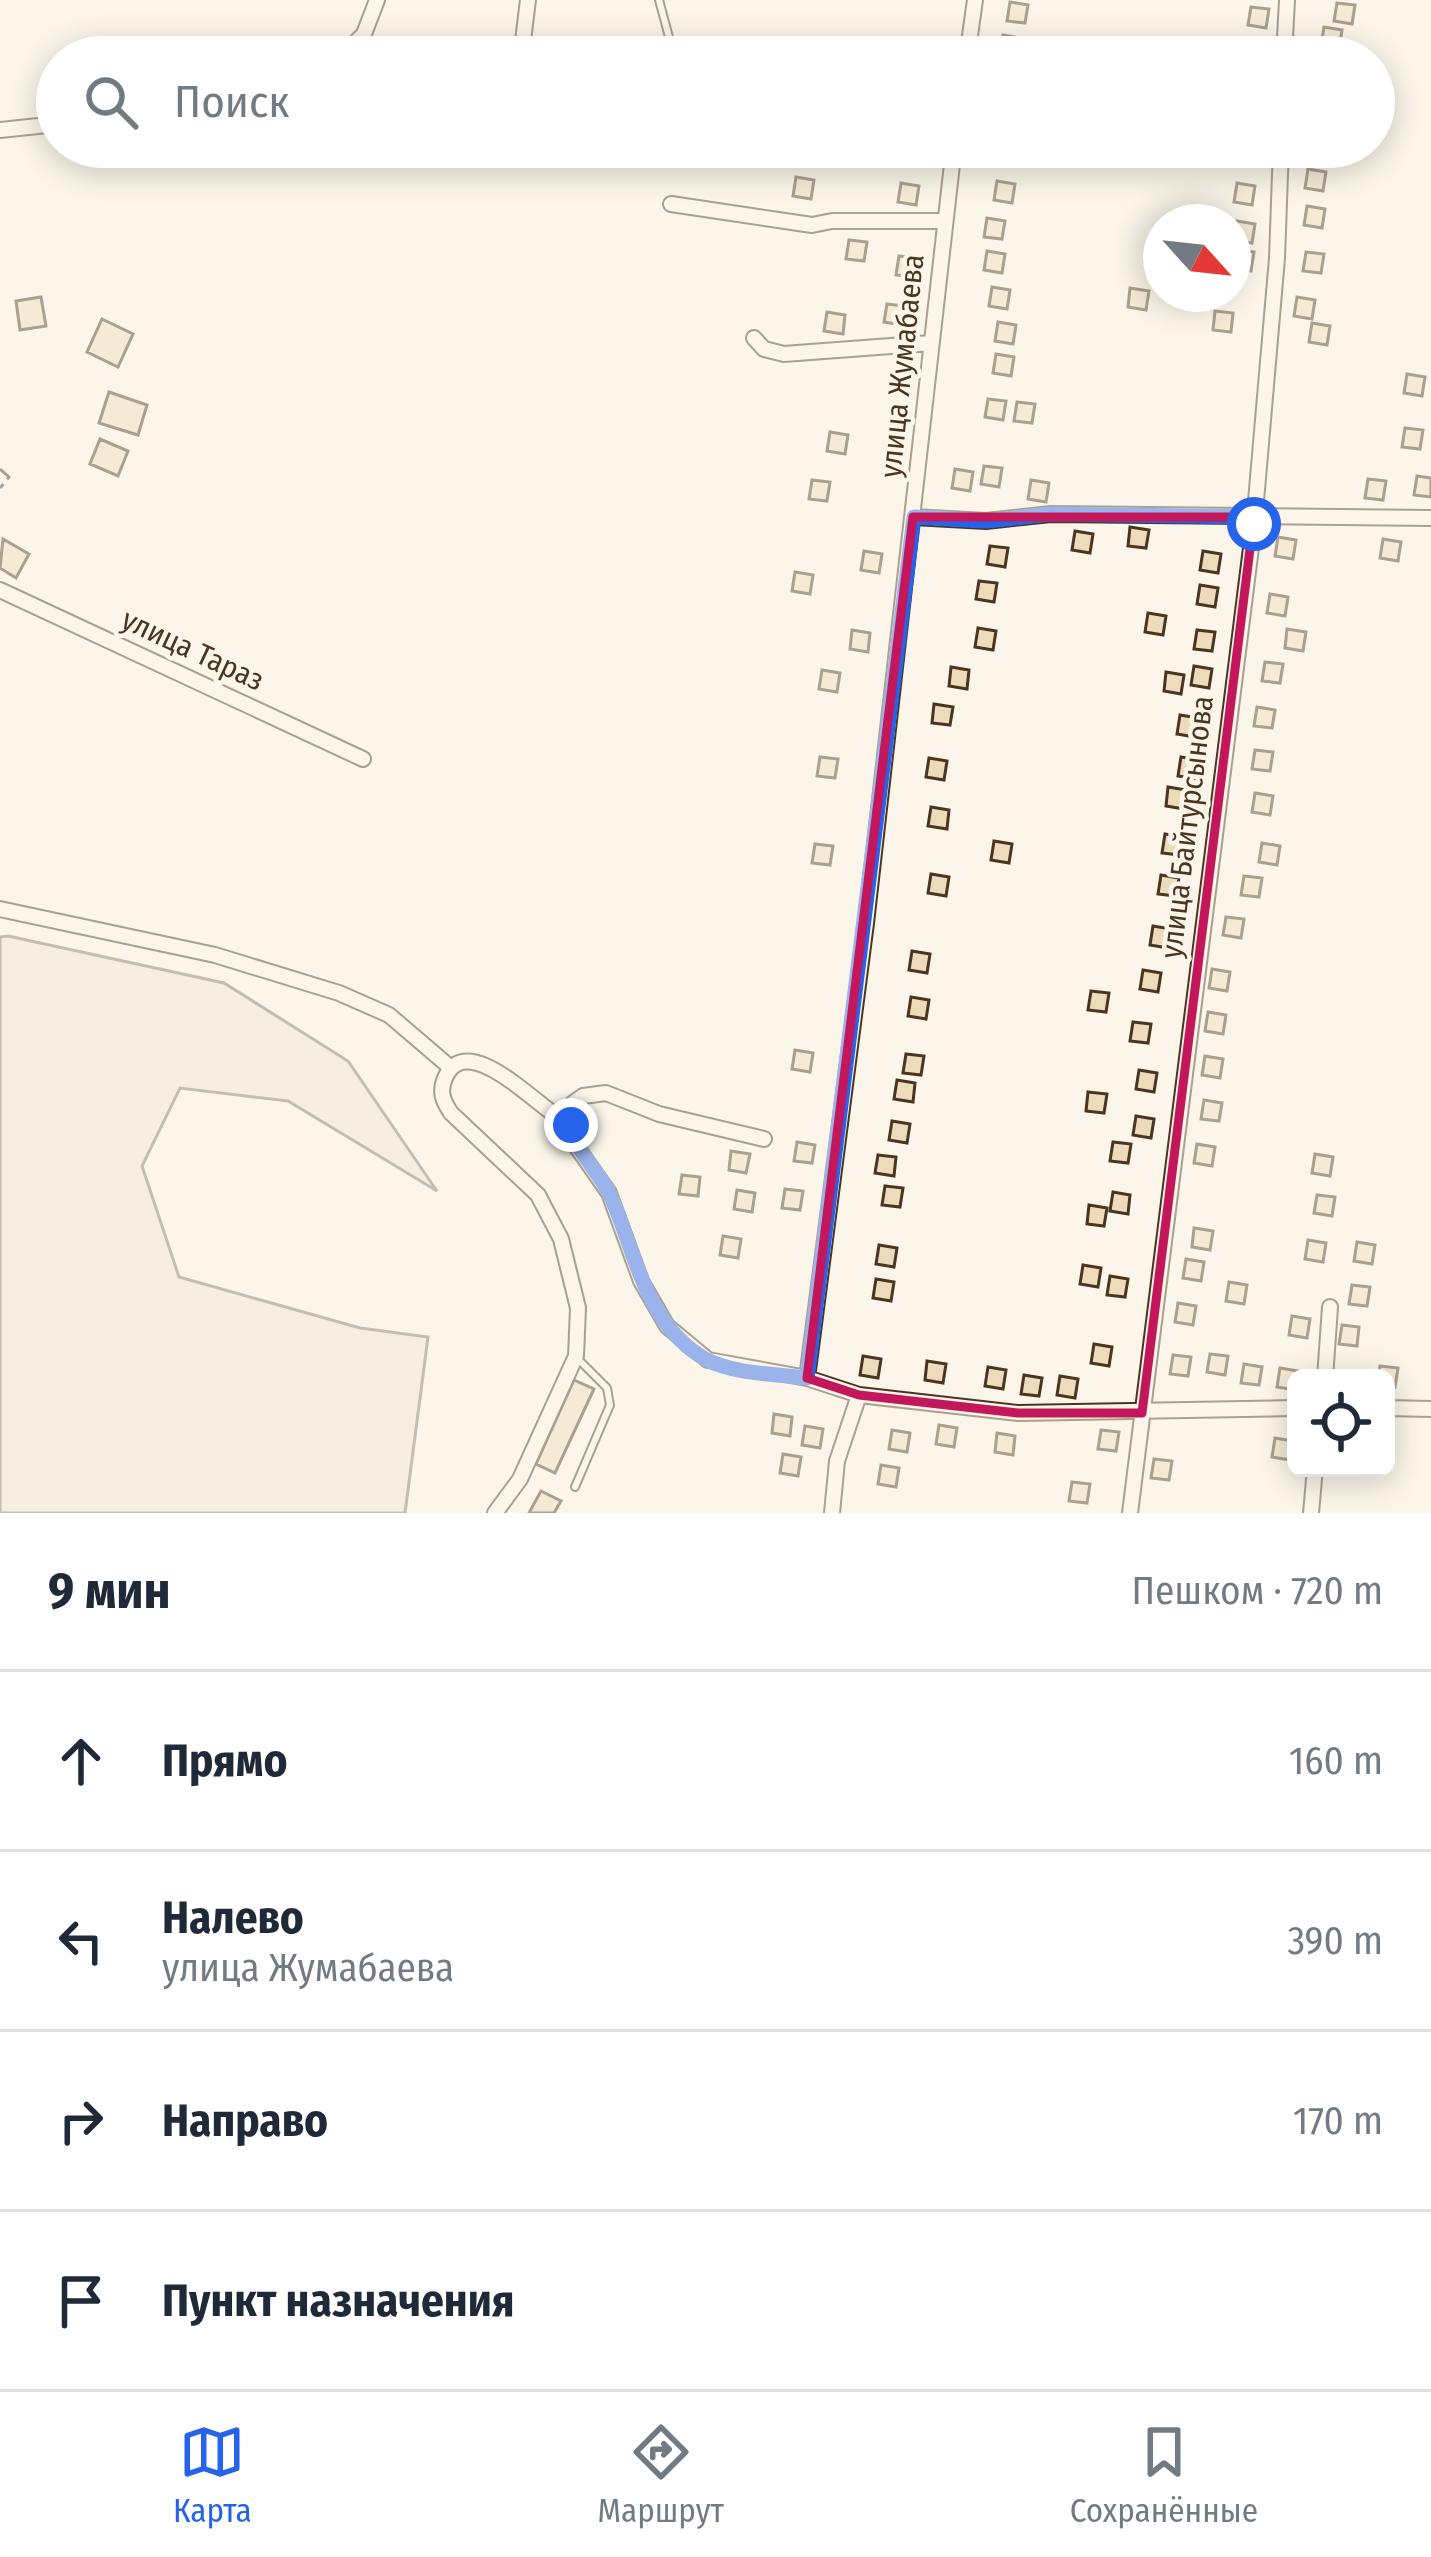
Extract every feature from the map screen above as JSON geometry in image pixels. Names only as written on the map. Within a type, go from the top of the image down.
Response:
[{"type":"street","points":[[362,36],[376,0]]},
{"type":"street","points":[[524,36],[528,0]]},
{"type":"street","points":[[970,36],[975,0]]},
{"type":"street","points":[[1286,36],[1287,0]]},
{"type":"street","points":[[0,130],[36,126]]},
{"type":"street","name":"улица Жумабаева","points":[[807,1378],[866,922],[951,168]]},
{"type":"street","name":"улица Байтурсынова","points":[[1130,1513],[1254,517],[1280,168]]},
{"type":"street","points":[[671,204],[812,225],[944,221]]},
{"type":"street","points":[[754,338],[764,349],[784,354],[931,343]]},
{"type":"street","points":[[914,517],[986,521],[1051,514],[1431,518]]},
{"type":"street","name":"улица Тараз","points":[[0,590],[363,759]]},
{"type":"street","points":[[0,909],[215,955],[339,993],[389,1015],[451,1068]]},
{"type":"street","points":[[495,1513],[520,1479],[576,1356],[578,1308],[562,1239],[538,1195],[451,1113],[442,1099],[443,1082],[451,1068],[466,1061],[500,1071],[571,1125]]},
{"type":"street","points":[[764,1139],[658,1114],[606,1093],[584,1096],[572,1104],[574,1142],[609,1193],[641,1281],[668,1327],[708,1360],[807,1378],[859,1395],[1018,1413],[1287,1408]]},
{"type":"street","points":[[1326,1369],[1330,1307]]},
{"type":"street","points":[[832,1513],[837,1461],[859,1395]]},
{"type":"street","points":[[1395,1408],[1431,1408]]},
{"type":"street","points":[[1312,1513],[1314,1477]]},
{"type":"lane","points":[[659,0],[669,36]]},
{"type":"lane","points":[[575,1487],[610,1405],[608,1388],[576,1356]]},
{"type":"highlighted area","points":[[913,517],[1254,517],[1142,1413],[1018,1413],[859,1395],[807,1378]]},
{"type":"shaded area","points":[[0,937],[224,983],[348,1061],[437,1191],[288,1101],[180,1088],[142,1166],[179,1277],[360,1328],[428,1337],[405,1513],[0,1513]]},
{"type":"building","points":[[1010,2],[1028,5],[1025,23],[1007,21]]},
{"type":"building","points":[[1337,3],[1355,5],[1352,24],[1334,21]]},
{"type":"building","points":[[1251,7],[1269,9],[1266,28],[1248,25]]},
{"type":"building","points":[[1324,27],[1342,30],[1341,36],[1323,36]]},
{"type":"building","points":[[1308,169],[1326,172],[1323,191],[1305,188]]},
{"type":"building","points":[[796,177],[814,180],[811,199],[793,196]]},
{"type":"building","points":[[997,181],[1015,184],[1012,203],[994,200]]},
{"type":"building","points":[[901,183],[919,186],[916,205],[898,202]]},
{"type":"building","points":[[1237,183],[1255,186],[1252,205],[1234,202]]},
{"type":"building","points":[[1307,206],[1325,209],[1322,228],[1304,225]]},
{"type":"building","points":[[987,218],[1005,221],[1002,239],[984,237]]},
{"type":"building","points":[[849,240],[867,242],[864,261],[846,259]]},
{"type":"building","points":[[987,251],[1005,254],[1002,273],[984,270]]},
{"type":"building","points":[[1306,252],[1324,254],[1321,273],[1303,271]]},
{"type":"building","points":[[899,256],[917,258],[914,277],[896,275]]},
{"type":"building","points":[[992,287],[1010,290],[1007,309],[989,306]]},
{"type":"building","points":[[1130,288],[1143,290],[1143,310],[1128,307]]},
{"type":"building","points":[[41,297],[46,326],[20,330],[16,301]]},
{"type":"building","points":[[1297,297],[1315,300],[1312,319],[1294,316]]},
{"type":"building","points":[[887,304],[905,306],[902,325],[884,322]]},
{"type":"building","points":[[827,312],[845,315],[843,334],[824,331]]},
{"type":"building","points":[[1215,312],[1233,313],[1231,332],[1213,330]]},
{"type":"building","points":[[102,319],[133,334],[118,367],[87,352]]},
{"type":"building","points":[[998,322],[1016,325],[1013,344],[995,341]]},
{"type":"building","points":[[1312,323],[1330,326],[1327,345],[1309,342]]},
{"type":"building","points":[[996,354],[1014,357],[1011,376],[993,373]]},
{"type":"building","points":[[1407,374],[1425,377],[1422,396],[1404,393]]},
{"type":"building","points":[[109,392],[147,405],[138,435],[99,423]]},
{"type":"building","points":[[988,399],[1006,401],[1003,420],[985,417]]},
{"type":"building","points":[[1017,402],[1035,404],[1032,423],[1014,421]]},
{"type":"building","points":[[1405,428],[1423,430],[1420,449],[1402,447]]},
{"type":"building","points":[[830,432],[848,435],[845,454],[827,451]]},
{"type":"building","points":[[100,439],[128,451],[118,476],[90,464]]},
{"type":"building","points":[[984,466],[1002,468],[999,487],[981,484]]},
{"type":"building","points":[[955,469],[973,472],[970,491],[952,488]]},
{"type":"building","points":[[1417,476],[1431,478],[1431,497],[1414,495]]},
{"type":"building","points":[[1368,479],[1386,481],[1383,500],[1365,498]]},
{"type":"building","points":[[812,480],[830,482],[827,501],[809,499]]},
{"type":"building","points":[[1031,480],[1049,483],[1046,502],[1028,499]]},
{"type":"building","points":[[1130,527],[1149,530],[1146,548],[1128,546]]},
{"type":"building","points":[[1075,531],[1093,534],[1090,553],[1072,550]]},
{"type":"building","points":[[1278,537],[1296,540],[1293,559],[1275,556]]},
{"type":"building","points":[[3,539],[29,554],[16,578],[0,568]]},
{"type":"building","points":[[1383,539],[1401,542],[1398,561],[1380,558]]},
{"type":"building","points":[[990,546],[1008,548],[1005,567],[987,564]]},
{"type":"building","points":[[864,551],[882,554],[879,573],[861,570]]},
{"type":"building","points":[[1203,551],[1221,554],[1218,573],[1200,570]]},
{"type":"building","points":[[795,572],[813,575],[810,594],[792,591]]},
{"type":"building","points":[[979,581],[997,583],[994,602],[976,599]]},
{"type":"building","points":[[1200,585],[1218,588],[1215,607],[1197,604]]},
{"type":"building","points":[[1270,594],[1288,597],[1285,616],[1267,613]]},
{"type":"building","points":[[1148,613],[1166,616],[1163,635],[1145,632]]},
{"type":"building","points":[[978,628],[996,631],[993,650],[975,647]]},
{"type":"building","points":[[1287,629],[1306,632],[1303,651],[1285,648]]},
{"type":"building","points":[[852,630],[870,633],[868,652],[850,649]]},
{"type":"building","points":[[1197,630],[1215,632],[1212,651],[1194,649]]},
{"type":"building","points":[[1265,662],[1283,664],[1280,683],[1262,681]]},
{"type":"building","points":[[1194,666],[1212,669],[1209,688],[1191,685]]},
{"type":"building","points":[[951,667],[969,670],[967,689],[949,686]]},
{"type":"building","points":[[822,670],[840,673],[837,692],[819,689]]},
{"type":"building","points":[[1166,672],[1184,675],[1181,694],[1164,691]]},
{"type":"building","points":[[934,704],[953,707],[950,725],[932,723]]},
{"type":"building","points":[[1257,707],[1275,710],[1272,728],[1254,726]]},
{"type":"building","points":[[1180,715],[1198,718],[1195,737],[1177,734]]},
{"type":"building","points":[[1255,750],[1273,752],[1270,771],[1252,769]]},
{"type":"building","points":[[820,757],[838,759],[835,778],[817,776]]},
{"type":"building","points":[[1181,757],[1199,760],[1197,779],[1178,776]]},
{"type":"building","points":[[929,758],[947,761],[944,780],[926,777]]},
{"type":"building","points":[[1168,787],[1186,790],[1184,809],[1166,806]]},
{"type":"building","points":[[1255,793],[1273,796],[1270,815],[1252,812]]},
{"type":"building","points":[[931,807],[949,810],[947,829],[928,826]]},
{"type":"building","points":[[1165,834],[1183,837],[1180,855],[1162,853]]},
{"type":"building","points":[[994,841],[1012,844],[1009,863],[991,860]]},
{"type":"building","points":[[1262,843],[1280,846],[1277,865],[1259,862]]},
{"type":"building","points":[[815,844],[833,846],[830,865],[812,863]]},
{"type":"building","points":[[931,874],[949,877],[946,896],[928,893]]},
{"type":"building","points":[[1161,875],[1179,878],[1176,896],[1158,894]]},
{"type":"building","points":[[1244,876],[1262,878],[1259,897],[1241,895]]},
{"type":"building","points":[[1226,917],[1244,919],[1241,938],[1223,935]]},
{"type":"building","points":[[1153,926],[1171,929],[1168,948],[1150,945]]},
{"type":"building","points":[[912,951],[930,954],[927,973],[909,970]]},
{"type":"building","points":[[1212,969],[1230,972],[1227,991],[1209,988]]},
{"type":"building","points":[[1143,970],[1161,973],[1158,992],[1140,989]]},
{"type":"building","points":[[1091,991],[1109,993],[1106,1012],[1088,1010]]},
{"type":"building","points":[[911,997],[929,1000],[926,1019],[908,1016]]},
{"type":"building","points":[[1208,1012],[1226,1015],[1223,1034],[1205,1031]]},
{"type":"building","points":[[1133,1022],[1151,1024],[1148,1043],[1130,1041]]},
{"type":"building","points":[[795,1050],[813,1053],[810,1072],[792,1069]]},
{"type":"building","points":[[906,1054],[924,1056],[921,1075],[903,1073]]},
{"type":"building","points":[[1205,1056],[1223,1059],[1220,1078],[1202,1075]]},
{"type":"building","points":[[1139,1070],[1157,1073],[1154,1092],[1136,1089]]},
{"type":"building","points":[[897,1080],[915,1083],[913,1102],[894,1099]]},
{"type":"building","points":[[1088,1092],[1107,1094],[1104,1113],[1086,1111]]},
{"type":"building","points":[[1204,1100],[1222,1103],[1219,1121],[1201,1119]]},
{"type":"building","points":[[1136,1116],[1154,1119],[1151,1138],[1133,1135]]},
{"type":"building","points":[[892,1121],[910,1124],[907,1143],[889,1140]]},
{"type":"building","points":[[797,1142],[815,1145],[812,1163],[794,1161]]},
{"type":"building","points":[[1113,1142],[1131,1144],[1128,1163],[1110,1161]]},
{"type":"building","points":[[1197,1144],[1215,1147],[1212,1166],[1194,1163]]},
{"type":"building","points":[[731,1151],[750,1154],[746,1173],[729,1170]]},
{"type":"building","points":[[1315,1154],[1333,1157],[1330,1176],[1312,1173]]},
{"type":"building","points":[[878,1155],[896,1157],[894,1176],[875,1173]]},
{"type":"building","points":[[682,1175],[700,1177],[698,1196],[679,1194]]},
{"type":"building","points":[[885,1186],[903,1188],[900,1207],[882,1205]]},
{"type":"building","points":[[785,1189],[803,1191],[800,1210],[782,1208]]},
{"type":"building","points":[[737,1190],[755,1193],[752,1212],[734,1209]]},
{"type":"building","points":[[1113,1192],[1130,1195],[1128,1214],[1110,1211]]},
{"type":"building","points":[[1317,1195],[1335,1197],[1332,1216],[1314,1213]]},
{"type":"building","points":[[1089,1205],[1107,1208],[1104,1226],[1087,1224]]},
{"type":"building","points":[[1194,1228],[1213,1231],[1210,1250],[1192,1247]]},
{"type":"building","points":[[723,1236],[741,1239],[738,1258],[720,1255]]},
{"type":"building","points":[[1308,1240],[1326,1243],[1323,1262],[1305,1259]]},
{"type":"building","points":[[1357,1242],[1375,1245],[1372,1264],[1354,1261]]},
{"type":"building","points":[[879,1245],[897,1248],[894,1267],[876,1264]]},
{"type":"building","points":[[1186,1259],[1204,1262],[1201,1281],[1183,1278]]},
{"type":"building","points":[[1083,1265],[1101,1268],[1098,1287],[1080,1284]]},
{"type":"building","points":[[1110,1276],[1128,1279],[1125,1297],[1107,1295]]},
{"type":"building","points":[[876,1279],[894,1282],[891,1301],[873,1298]]},
{"type":"building","points":[[1229,1282],[1247,1285],[1244,1304],[1226,1301]]},
{"type":"building","points":[[1352,1285],[1370,1287],[1367,1306],[1349,1304]]},
{"type":"building","points":[[1178,1303],[1196,1306],[1193,1325],[1175,1322]]},
{"type":"building","points":[[1292,1316],[1310,1319],[1307,1338],[1289,1335]]},
{"type":"building","points":[[1342,1325],[1359,1327],[1357,1346],[1339,1344]]},
{"type":"building","points":[[1094,1344],[1112,1347],[1109,1366],[1091,1363]]},
{"type":"building","points":[[1210,1354],[1228,1356],[1225,1375],[1207,1372]]},
{"type":"building","points":[[1173,1355],[1191,1357],[1188,1376],[1170,1374]]},
{"type":"building","points":[[863,1356],[881,1359],[878,1378],[860,1375]]},
{"type":"building","points":[[927,1361],[946,1364],[943,1383],[925,1380]]},
{"type":"building","points":[[1244,1364],[1262,1367],[1259,1385],[1241,1383]]},
{"type":"building","points":[[988,1367],[1006,1370],[1003,1389],[985,1386]]},
{"type":"building","points":[[1280,1368],[1287,1369],[1287,1389],[1277,1387]]},
{"type":"building","points":[[1024,1375],[1042,1378],[1039,1396],[1021,1394]]},
{"type":"building","points":[[1060,1376],[1078,1379],[1075,1398],[1057,1395]]},
{"type":"building","points":[[574,1380],[594,1389],[555,1473],[536,1464]]},
{"type":"building","points":[[774,1414],[792,1417],[790,1436],[772,1433]]},
{"type":"building","points":[[939,1425],[957,1428],[954,1447],[936,1444]]},
{"type":"building","points":[[805,1426],[823,1429],[820,1448],[802,1445]]},
{"type":"building","points":[[892,1430],[910,1433],[907,1452],[889,1449]]},
{"type":"building","points":[[1101,1430],[1119,1432],[1116,1451],[1098,1449]]},
{"type":"building","points":[[997,1433],[1015,1436],[1013,1455],[995,1452]]},
{"type":"building","points":[[1275,1438],[1287,1440],[1287,1460],[1272,1457]]},
{"type":"building","points":[[783,1454],[801,1457],[798,1476],[780,1473]]},
{"type":"building","points":[[1154,1459],[1172,1461],[1169,1480],[1151,1478]]},
{"type":"building","points":[[881,1465],[899,1468],[896,1487],[878,1484]]},
{"type":"building","points":[[1072,1482],[1090,1484],[1087,1503],[1069,1501]]},
{"type":"building","points":[[541,1491],[561,1501],[554,1513],[529,1513]]},
{"type":"fence","points":[[0,469],[9,477],[0,488]]},
{"type":"route","points":[[571,1125],[574,1142],[609,1193],[641,1281],[668,1327],[708,1360],[807,1378],[914,517],[986,521],[1051,514],[1254,517],[1254,524]]}]
